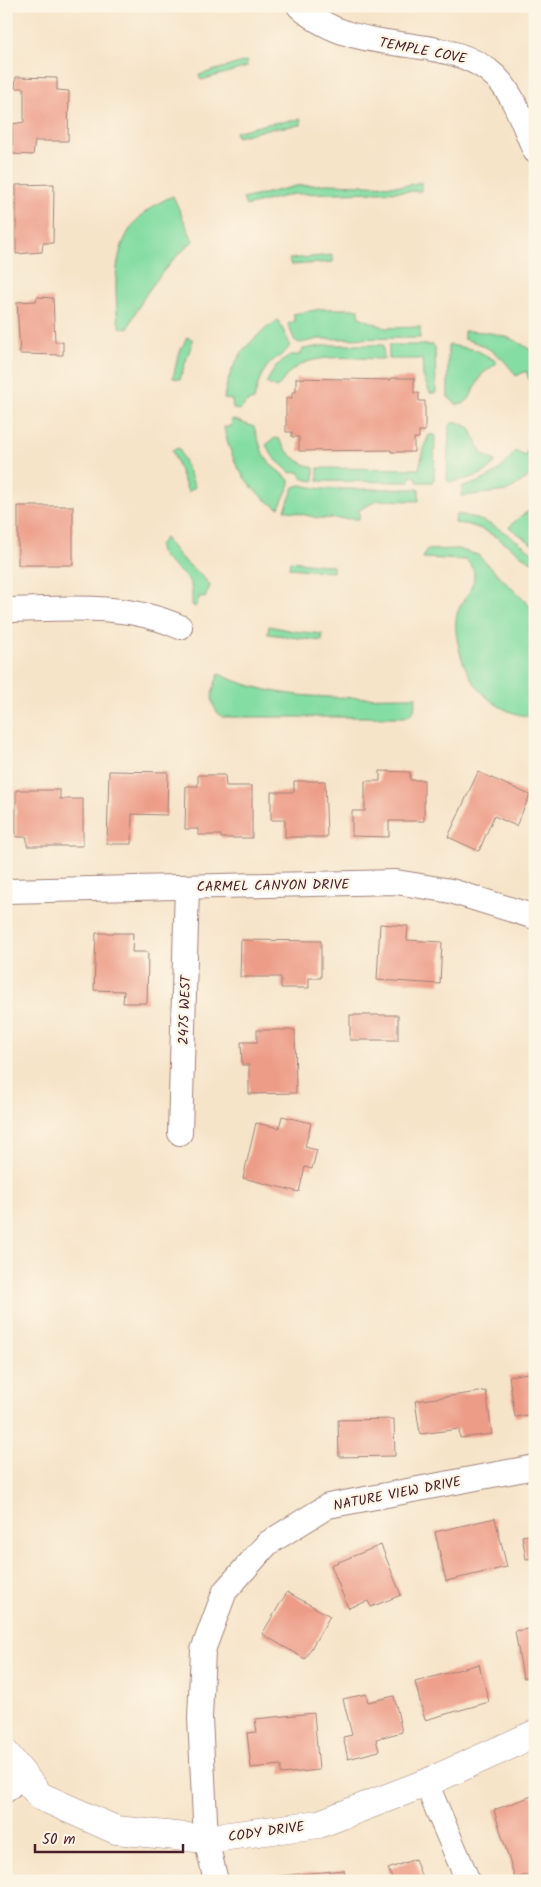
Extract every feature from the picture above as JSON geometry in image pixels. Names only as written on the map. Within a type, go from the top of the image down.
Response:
[{"type":"street","name":"TEMPLE COVE","points":[[299,6],[323,25],[340,32],[453,54],[476,62],[496,77],[510,96],[535,151]]},
{"type":"street","points":[[6,610],[117,610],[151,617],[180,628]]},
{"type":"street","name":"CARMEL CANYON DRIVE","points":[[6,891],[396,882],[451,891],[535,917]]},
{"type":"street","name":"2475 WEST","points":[[180,1133],[187,887]]},
{"type":"street","name":"NATURE VIEW DRIVE","points":[[216,1881],[206,1839],[200,1718],[203,1650],[225,1591],[268,1543],[328,1506],[535,1467]]},
{"type":"street","name":"CODY DRIVE","points":[[12,1773],[40,1796],[116,1830],[206,1839],[320,1824],[426,1783],[535,1734]]},
{"type":"street","points":[[426,1783],[468,1881]]},
{"type":"green space","points":[[246,61],[247,67],[201,80],[199,75]]},
{"type":"green space","points":[[301,119],[301,125],[267,129],[237,137],[235,132],[267,124]]},
{"type":"green space","points":[[421,182],[421,191],[293,194],[246,206],[243,199],[296,186],[327,184],[403,186]]},
{"type":"green space","points":[[173,196],[193,241],[155,281],[140,304],[128,329],[120,327],[117,310],[116,275],[122,246],[127,234],[145,213]]},
{"type":"green space","points":[[333,255],[333,262],[291,265],[289,259]]},
{"type":"green space","points":[[321,309],[359,309],[359,317],[386,328],[420,327],[420,338],[319,339],[300,343],[295,341],[288,324],[295,321],[293,314]]},
{"type":"green space","points":[[278,320],[290,344],[289,347],[267,367],[259,381],[254,400],[247,402],[240,410],[233,409],[232,400],[224,399],[230,374],[235,363],[249,344]]},
{"type":"green space","points":[[464,331],[484,332],[502,336],[519,343],[535,354],[535,395],[526,371],[516,376],[494,352],[480,344],[464,339]]},
{"type":"green space","points":[[187,337],[193,340],[180,379],[173,378],[178,356]]},
{"type":"green space","points":[[328,345],[383,345],[384,359],[326,358],[315,360],[304,363],[292,370],[277,388],[266,383],[276,366],[291,355],[300,355],[303,349]]},
{"type":"green space","points":[[389,345],[433,345],[435,347],[436,393],[430,393],[423,376],[422,359],[389,359]]},
{"type":"green space","points":[[448,346],[476,350],[496,361],[496,364],[482,374],[469,399],[463,404],[456,404],[448,397]]},
{"type":"green space","points":[[232,419],[254,427],[263,454],[271,465],[288,479],[290,484],[279,508],[249,484],[236,464],[224,427],[231,427]]},
{"type":"green space","points":[[458,422],[470,428],[482,454],[495,461],[482,474],[450,482],[447,480],[449,427],[452,423]]},
{"type":"green space","points":[[535,430],[535,472],[508,491],[462,496],[462,487],[493,475],[515,451],[525,456]]},
{"type":"green space","points":[[429,435],[435,435],[434,479],[432,482],[417,482],[417,478],[411,475],[409,482],[318,481],[318,468],[419,469]]},
{"type":"green space","points":[[275,438],[279,439],[293,457],[314,468],[314,481],[303,479],[299,472],[291,473],[274,458],[266,445]]},
{"type":"green space","points":[[179,448],[195,487],[188,492],[172,450]]},
{"type":"green space","points":[[300,485],[323,489],[419,489],[419,501],[378,500],[359,510],[359,519],[318,518],[285,510],[294,487]]},
{"type":"green space","points":[[535,507],[535,546],[509,527]]},
{"type":"green space","points":[[456,514],[478,519],[498,528],[535,554],[535,564],[488,532],[455,523]]},
{"type":"green space","points":[[165,538],[180,557],[207,581],[210,586],[205,598],[200,596],[195,607],[192,605],[192,589],[189,581],[159,550],[159,545]]},
{"type":"green space","points":[[458,549],[478,555],[535,611],[535,717],[521,715],[497,705],[478,687],[464,665],[457,638],[456,619],[459,609],[472,586],[473,569],[466,560],[423,558],[426,550]]},
{"type":"green space","points":[[290,561],[333,566],[333,572],[289,568]]},
{"type":"green space","points":[[269,626],[322,634],[322,641],[268,634]]},
{"type":"green space","points":[[219,674],[267,690],[291,694],[341,697],[416,697],[414,710],[410,715],[404,717],[222,717],[214,707],[212,697]]},
{"type":"building","points":[[16,77],[57,78],[57,90],[69,91],[68,141],[35,141],[33,155],[13,154],[12,124],[24,122],[24,88],[15,88]]},
{"type":"building","points":[[54,184],[53,243],[43,243],[42,252],[16,254],[16,185]]},
{"type":"building","points":[[37,297],[53,298],[55,342],[63,342],[63,355],[20,354],[17,302],[36,301]]},
{"type":"building","points":[[296,378],[391,380],[391,378],[414,378],[414,393],[419,393],[419,401],[425,401],[425,431],[419,431],[419,438],[414,438],[414,452],[391,452],[391,450],[299,451],[299,437],[292,437],[292,432],[286,432],[286,398],[292,398],[292,392],[296,392]]},
{"type":"building","points":[[18,506],[73,506],[73,565],[18,565]]},
{"type":"building","points":[[109,771],[168,772],[167,815],[132,814],[131,844],[107,844]]},
{"type":"building","points":[[380,771],[410,772],[410,780],[424,780],[424,821],[389,821],[389,837],[352,836],[352,811],[365,811],[365,781],[380,781]]},
{"type":"building","points":[[478,772],[530,795],[516,826],[494,816],[479,851],[448,837]]},
{"type":"building","points":[[198,775],[225,775],[226,786],[252,786],[252,838],[221,838],[221,835],[198,835],[198,829],[185,829],[186,786],[198,786]]},
{"type":"building","points":[[294,781],[325,781],[327,837],[285,837],[285,820],[271,820],[271,792],[294,792]]},
{"type":"building","points":[[16,790],[60,790],[60,799],[83,799],[83,846],[27,846],[27,837],[16,837]]},
{"type":"building","points":[[380,924],[408,926],[407,940],[442,942],[440,984],[377,980]]},
{"type":"building","points":[[96,933],[133,933],[132,952],[148,952],[147,1003],[123,1003],[124,991],[94,990]]},
{"type":"building","points":[[241,940],[321,941],[321,978],[309,978],[309,988],[281,988],[281,977],[240,977]]},
{"type":"building","points":[[350,1015],[398,1015],[398,1040],[350,1040]]},
{"type":"building","points":[[257,1030],[295,1030],[296,1093],[249,1094],[249,1065],[242,1065],[241,1042],[257,1042]]},
{"type":"building","points":[[282,1116],[311,1123],[305,1147],[317,1150],[312,1169],[305,1167],[299,1192],[243,1178],[256,1123],[279,1128]]},
{"type":"building","points":[[535,1372],[535,1414],[515,1417],[509,1376]]},
{"type":"building","points":[[486,1391],[492,1434],[460,1438],[459,1429],[420,1434],[415,1401]]},
{"type":"building","points":[[394,1419],[395,1456],[339,1457],[338,1420]]},
{"type":"building","points":[[495,1518],[507,1567],[446,1581],[435,1532]]},
{"type":"building","points":[[535,1534],[535,1558],[526,1559],[522,1536]]},
{"type":"building","points":[[381,1545],[401,1595],[371,1607],[368,1601],[348,1608],[331,1565]]},
{"type":"building","points":[[287,1592],[330,1616],[305,1659],[262,1634]]},
{"type":"building","points":[[535,1628],[535,1677],[523,1678],[515,1631]]},
{"type":"building","points":[[479,1664],[489,1702],[425,1720],[415,1682]]},
{"type":"building","points":[[366,1694],[368,1702],[394,1696],[402,1732],[376,1739],[379,1751],[348,1759],[343,1737],[352,1735],[343,1699]]},
{"type":"building","points":[[314,1713],[319,1770],[281,1774],[281,1765],[251,1768],[247,1733],[257,1732],[255,1719]]},
{"type":"building","points":[[532,1796],[535,1803],[535,1872],[515,1879],[494,1810]]},
{"type":"building","points":[[415,1859],[423,1881],[393,1881],[388,1869]]},
{"type":"building","points":[[344,1870],[346,1881],[279,1881],[278,1876]]}]
